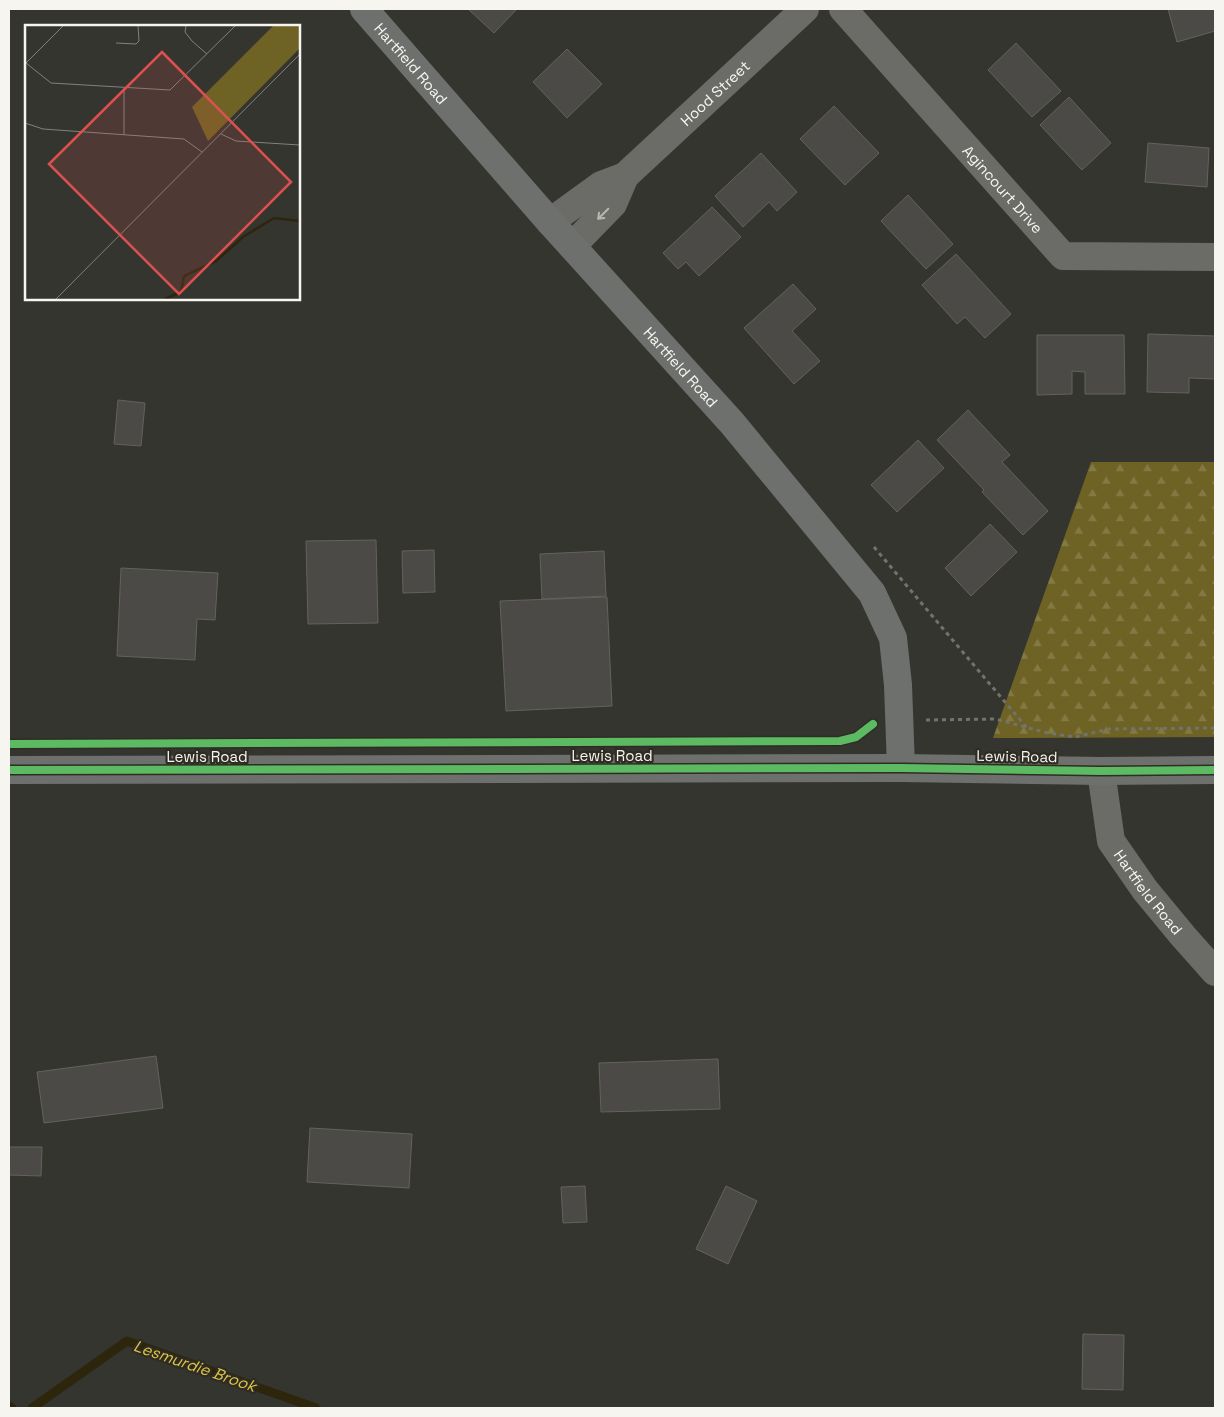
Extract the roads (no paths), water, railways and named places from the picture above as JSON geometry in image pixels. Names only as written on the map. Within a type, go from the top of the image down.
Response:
[{"type":"street","name":"Hartfield Road","points":[[364,9],[550,222],[732,423],[872,593],[893,638],[898,685],[901,768]]},
{"type":"street","name":"Hood Street","points":[[572,246],[612,204],[625,176],[805,9]]},
{"type":"street","name":"Agincourt Drive","points":[[843,9],[1063,256],[1215,256]]},
{"type":"street","name":"Hood Street","points":[[550,222],[601,185],[625,176]]},
{"type":"street","name":"Lewis Road","points":[[9,770],[901,768],[1101,771],[1215,770]]},
{"type":"street","name":"Hartfield Road","points":[[1101,771],[1111,841],[1145,890],[1215,972]]},
{"type":"waterway","name":"Lesmurdie Brook","points":[[32,1408],[127,1341],[316,1408]]}]
